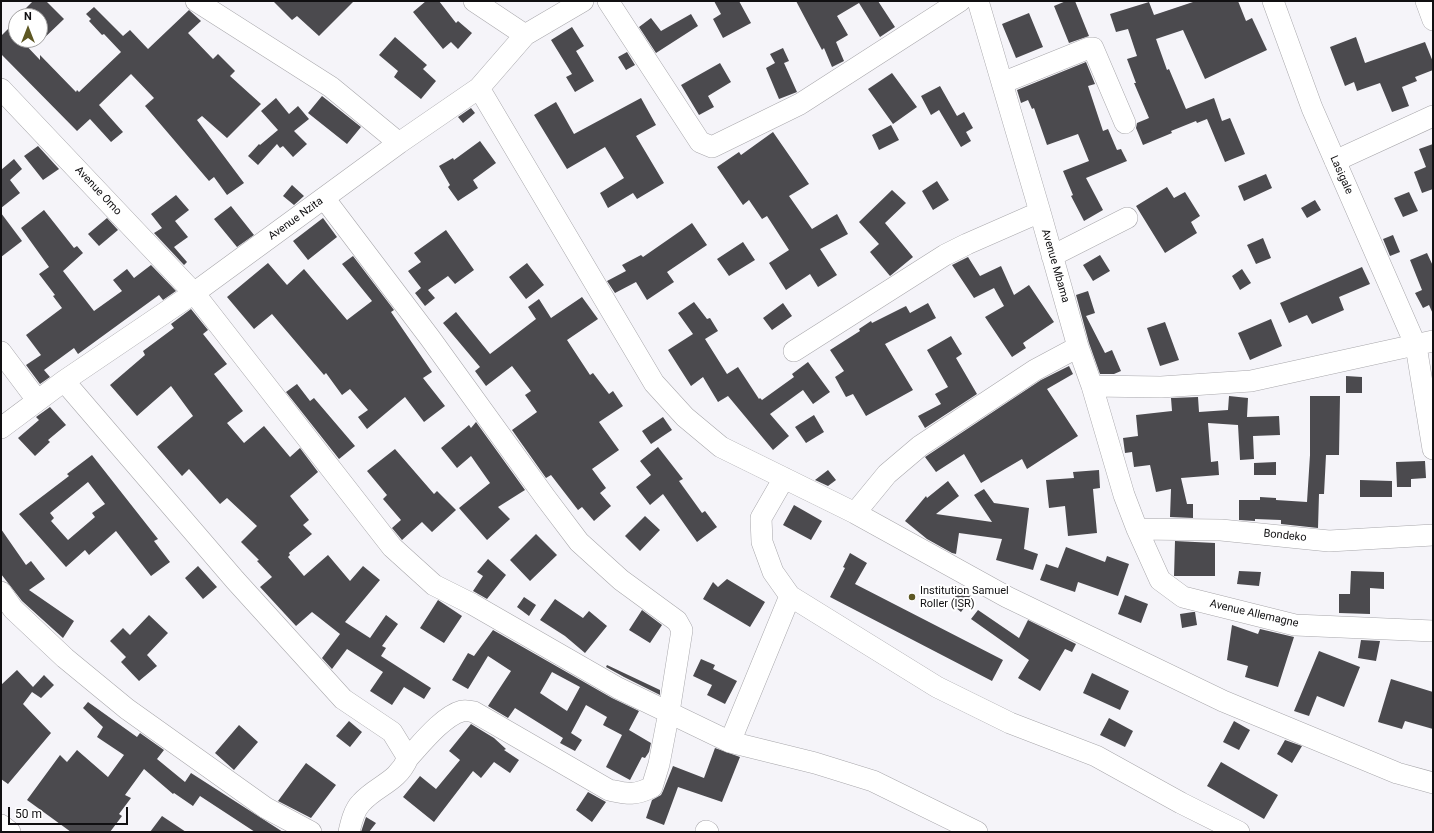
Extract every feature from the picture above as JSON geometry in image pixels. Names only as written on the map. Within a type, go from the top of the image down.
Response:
[{"type":"street","points":[[196,1],[331,87],[399,143]]},
{"type":"street","points":[[474,1],[525,35]]},
{"type":"street","name":"Avenue Nzita","points":[[1,428],[64,380],[194,293],[399,143],[479,88],[525,35],[583,1]]},
{"type":"street","points":[[608,1],[700,142],[712,147],[800,104],[960,1]]},
{"type":"street","name":"Avenue Mbama","points":[[978,1],[1078,347],[1092,386],[1124,495],[1137,529]]},
{"type":"street","name":"Lasigale","points":[[1273,1],[1312,108],[1335,161],[1425,344],[1433,449]]},
{"type":"street","points":[[1426,1],[1433,20]]},
{"type":"street","points":[[1002,83],[1089,48],[1094,48],[1126,122]]},
{"type":"street","points":[[479,88],[654,383],[685,417],[721,447],[854,513],[1007,597],[1223,701],[1397,773],[1433,783]]},
{"type":"street","name":"Avenue Omo","points":[[1,89],[194,293],[392,547],[434,585],[472,604],[618,688],[730,742],[815,763],[873,781],[977,832]]},
{"type":"street","points":[[1335,161],[1433,116]]},
{"type":"street","points":[[324,198],[430,338],[579,542],[621,580],[677,621],[682,630],[669,712],[659,764],[652,787],[639,793],[609,790],[474,712],[464,710],[454,714],[433,731],[408,758],[402,771],[360,803],[351,822],[349,832]]},
{"type":"street","points":[[794,351],[945,255],[1040,212]]},
{"type":"street","points":[[1052,256],[1127,218]]},
{"type":"street","points":[[1092,386],[1161,387],[1251,381],[1425,344]]},
{"type":"street","points":[[854,513],[887,474],[920,446],[1035,370],[1078,347]]},
{"type":"street","points":[[1,352],[37,400]]},
{"type":"street","points":[[64,380],[235,580],[343,699],[392,732],[408,758]]},
{"type":"street","points":[[784,478],[761,518],[762,542],[773,572],[790,596],[938,687],[1010,723],[1096,756],[1239,832]]},
{"type":"street","name":"Bondeko","points":[[1137,529],[1221,530],[1329,541],[1433,535]]},
{"type":"street","name":"Avenue Allemagne","points":[[1137,529],[1160,580],[1183,596],[1295,625],[1433,631]]},
{"type":"street","points":[[1,592],[12,608],[65,658],[127,709],[266,808],[310,832]]},
{"type":"street","points":[[730,742],[790,596]]},
{"type":"street","points":[[1,826],[10,832]]},
{"type":"building","points":[[33,1],[46,1],[64,19],[48,34],[48,8],[26,8]]},
{"type":"building","points":[[273,1],[354,1],[319,36],[297,16],[292,20]]},
{"type":"building","points":[[426,1],[439,1],[456,23],[458,21],[472,33],[458,49],[451,42],[443,49],[413,12]]},
{"type":"building","points":[[714,1],[739,1],[751,23],[723,38],[713,19],[721,14]]},
{"type":"building","points":[[796,1],[878,1],[895,27],[880,37],[859,3],[837,16],[848,35],[836,42],[844,61],[832,67],[824,48],[822,50]]},
{"type":"building","points":[[1066,1],[1075,1],[1089,36],[1069,43],[1054,6]]},
{"type":"building","points":[[1196,1],[1238,1],[1246,21],[1252,18],[1267,50],[1205,79],[1183,30],[1156,39],[1167,70],[1169,69],[1186,109],[1214,98],[1222,121],[1230,118],[1245,154],[1225,162],[1207,119],[1197,123],[1196,121],[1171,131],[1172,133],[1143,145],[1136,128],[1137,123],[1149,118],[1134,83],[1136,83],[1127,59],[1137,56],[1128,29],[1116,32],[1110,14],[1149,2],[1154,15]]},
{"type":"building","points":[[94,7],[123,36],[130,30],[148,49],[189,10],[201,21],[188,33],[213,59],[218,54],[235,71],[230,76],[261,104],[227,138],[202,116],[197,120],[244,183],[227,195],[214,177],[209,181],[145,106],[154,98],[131,74],[99,105],[123,132],[111,142],[90,119],[77,131],[1,54],[1,36],[8,29],[8,48],[29,48],[40,60],[40,55],[76,92],[77,90],[79,92],[121,52],[89,21],[91,19],[86,14]]},
{"type":"building","points":[[1029,13],[1043,47],[1016,58],[1002,24]]},
{"type":"building","points":[[691,14],[698,26],[656,53],[639,27],[651,18],[661,31]]},
{"type":"building","points":[[572,27],[584,46],[576,51],[594,81],[575,92],[566,77],[572,74],[551,40]]},
{"type":"building","points":[[395,37],[427,65],[423,69],[436,81],[421,99],[394,77],[398,71],[379,55]]},
{"type":"building","points":[[1356,37],[1365,63],[1425,42],[1433,62],[1433,70],[1415,77],[1417,81],[1402,87],[1409,106],[1392,112],[1380,83],[1357,91],[1354,82],[1345,86],[1330,47]]},
{"type":"building","points":[[783,48],[789,61],[784,63],[797,92],[779,99],[766,68],[775,63],[770,54]]},
{"type":"building","points":[[627,52],[635,65],[626,70],[618,57]]},
{"type":"building","points":[[1086,62],[1095,84],[1088,86],[1103,131],[1108,129],[1117,150],[1121,149],[1127,161],[1086,178],[1103,210],[1084,221],[1071,196],[1073,195],[1063,171],[1089,161],[1078,134],[1047,145],[1034,108],[1032,109],[1028,100],[1021,103],[1017,90]]},
{"type":"building","points":[[720,63],[731,82],[708,96],[714,107],[699,115],[681,85]]},
{"type":"building","points":[[892,73],[917,107],[893,124],[868,89]]},
{"type":"building","points":[[940,86],[957,116],[964,112],[973,128],[966,132],[971,141],[961,147],[939,110],[931,115],[921,96]]},
{"type":"building","points":[[322,96],[361,127],[347,144],[308,113]]},
{"type":"building","points":[[276,98],[289,114],[298,106],[309,119],[294,131],[307,144],[293,157],[283,146],[280,148],[277,144],[258,165],[248,156],[259,144],[260,145],[278,130],[261,111]]},
{"type":"building","points":[[641,98],[656,125],[636,136],[664,183],[637,199],[633,193],[608,208],[600,193],[624,178],[605,147],[567,169],[534,115],[556,102],[574,134]]},
{"type":"building","points":[[471,108],[475,113],[463,123],[458,117]]},
{"type":"building","points":[[891,125],[899,140],[879,150],[872,135]]},
{"type":"building","points":[[773,132],[809,184],[789,196],[812,229],[837,214],[848,234],[820,249],[837,275],[818,287],[810,274],[786,290],[769,263],[789,250],[767,216],[762,219],[749,200],[743,205],[717,167],[739,152],[741,155]]},
{"type":"building","points":[[480,141],[496,163],[473,180],[478,188],[458,201],[448,187],[450,185],[439,166],[453,158],[454,160]]},
{"type":"building","points":[[1433,144],[1433,189],[1422,193],[1414,172],[1426,167],[1419,149]]},
{"type":"building","points":[[38,146],[59,169],[43,180],[24,156]]},
{"type":"building","points":[[14,159],[22,169],[10,180],[20,193],[1,208],[1,170]]},
{"type":"building","points":[[1266,174],[1272,188],[1244,201],[1238,186]]},
{"type":"building","points":[[937,181],[949,200],[933,210],[922,191]]},
{"type":"building","points":[[292,185],[304,196],[294,205],[283,196]]},
{"type":"building","points":[[1167,187],[1174,198],[1185,192],[1200,216],[1191,222],[1197,233],[1165,253],[1136,206]]},
{"type":"building","points":[[892,190],[906,203],[885,223],[913,257],[890,276],[870,252],[879,244],[859,222]]},
{"type":"building","points":[[1409,192],[1418,211],[1403,217],[1394,198]]},
{"type":"building","points":[[176,195],[189,210],[175,221],[188,237],[174,247],[187,262],[184,265],[154,233],[162,228],[151,214]]},
{"type":"building","points":[[1315,200],[1321,210],[1307,218],[1301,208]]},
{"type":"building","points":[[231,206],[254,235],[237,247],[214,219]]},
{"type":"building","points":[[44,210],[74,248],[77,246],[83,253],[63,271],[94,311],[122,291],[113,280],[127,269],[134,278],[151,265],[176,291],[163,300],[159,295],[78,354],[74,348],[44,370],[50,377],[40,384],[26,365],[41,355],[26,335],[62,308],[53,296],[55,295],[39,274],[49,267],[21,228]]},
{"type":"building","points":[[1,213],[22,241],[1,257]]},
{"type":"building","points":[[107,218],[118,230],[99,246],[88,234]]},
{"type":"building","points":[[323,218],[337,237],[308,260],[293,241]]},
{"type":"building","points":[[692,223],[707,245],[667,272],[674,282],[647,300],[636,282],[615,293],[607,281],[626,271],[622,265],[641,255],[643,257]]},
{"type":"building","points":[[446,230],[474,270],[455,284],[448,276],[428,290],[435,298],[425,306],[415,293],[421,288],[408,271],[421,262],[414,253]]},
{"type":"building","points":[[1393,235],[1400,252],[1390,256],[1383,239]]},
{"type":"building","points":[[1263,238],[1271,258],[1256,264],[1247,245]]},
{"type":"building","points":[[743,242],[755,260],[729,276],[717,259]]},
{"type":"building","points":[[1427,253],[1433,266],[1433,314],[1429,305],[1423,308],[1415,293],[1422,290],[1410,260]]},
{"type":"building","points":[[1100,255],[1110,271],[1093,281],[1083,265]]},
{"type":"building","points":[[353,256],[394,310],[391,312],[432,372],[423,378],[445,406],[424,422],[405,397],[367,429],[358,417],[368,410],[350,389],[342,395],[326,373],[324,375],[272,314],[254,329],[227,297],[268,263],[287,285],[304,269],[347,320],[372,301],[342,264]]},
{"type":"building","points":[[968,257],[980,276],[1001,266],[1014,295],[1029,285],[1054,322],[1023,343],[1026,348],[1012,357],[985,317],[1004,306],[994,288],[974,298],[952,265]]},
{"type":"building","points":[[527,263],[544,285],[526,299],[509,277]]},
{"type":"building","points":[[1362,267],[1370,284],[1339,297],[1344,310],[1312,324],[1307,315],[1289,323],[1280,303]]},
{"type":"building","points":[[1242,269],[1251,283],[1240,290],[1232,276]]},
{"type":"building","points":[[1088,291],[1095,313],[1086,316],[1105,353],[1112,350],[1121,371],[1114,374],[1100,374],[1089,343],[1076,295]]},
{"type":"building","points":[[582,297],[598,319],[567,340],[590,375],[593,373],[609,394],[613,391],[623,406],[599,422],[619,450],[592,469],[606,488],[600,493],[611,506],[594,521],[582,507],[578,510],[551,475],[546,478],[512,430],[537,412],[525,395],[531,391],[512,366],[486,386],[475,371],[480,367],[443,323],[456,312],[490,354],[536,319],[528,307],[539,299],[551,318]]},
{"type":"building","points":[[694,302],[707,319],[710,318],[718,331],[705,339],[727,374],[738,367],[759,399],[760,398],[762,400],[794,377],[792,374],[808,362],[830,392],[813,404],[803,390],[770,414],[789,436],[773,450],[728,396],[718,402],[703,377],[691,386],[668,350],[693,334],[678,313]]},
{"type":"building","points":[[783,303],[792,316],[772,330],[763,318]]},
{"type":"building","points":[[928,303],[936,318],[885,344],[913,390],[866,416],[853,394],[846,397],[835,377],[844,371],[830,350],[860,331],[859,329],[871,321],[872,323],[906,306],[910,313]]},
{"type":"building","points":[[191,309],[208,330],[203,334],[227,364],[214,374],[243,411],[227,423],[244,443],[264,426],[290,457],[300,448],[318,472],[290,496],[309,520],[303,525],[312,534],[289,553],[290,555],[288,557],[304,576],[328,555],[350,581],[363,566],[380,580],[345,622],[370,638],[386,615],[398,624],[382,646],[386,648],[381,656],[431,688],[424,699],[404,687],[392,705],[370,691],[383,672],[347,649],[332,669],[322,658],[340,634],[312,612],[296,626],[260,587],[272,577],[257,561],[259,560],[241,542],[257,526],[227,498],[220,504],[189,469],[182,476],[157,447],[193,416],[171,386],[137,416],[110,385],[145,355],[143,351],[174,328],[171,324]]},
{"type":"building","points":[[1271,319],[1282,346],[1250,360],[1238,333]]},
{"type":"building","points":[[1165,322],[1179,360],[1160,366],[1147,328]]},
{"type":"building","points":[[951,336],[962,354],[956,358],[977,394],[925,428],[918,416],[941,404],[935,394],[948,387],[927,350]]},
{"type":"building","points":[[1069,366],[1073,374],[1047,389],[1078,436],[1027,469],[1022,459],[981,483],[964,454],[936,472],[925,457],[1041,380]]},
{"type":"building","points":[[1346,376],[1362,377],[1362,393],[1346,393]]},
{"type":"building","points":[[297,384],[310,401],[314,398],[355,446],[339,459],[286,392]]},
{"type":"building","points":[[1229,396],[1248,398],[1247,417],[1279,416],[1280,435],[1253,436],[1254,459],[1240,460],[1238,425],[1208,423],[1211,462],[1218,461],[1219,475],[1181,478],[1187,504],[1193,504],[1193,518],[1170,517],[1171,489],[1156,492],[1150,465],[1134,467],[1132,452],[1125,453],[1123,438],[1138,436],[1136,415],[1172,411],[1171,398],[1198,397],[1199,412],[1228,410]]},
{"type":"building","points":[[1310,396],[1340,396],[1339,455],[1326,455],[1324,494],[1319,494],[1318,528],[1281,524],[1281,520],[1239,520],[1239,500],[1260,500],[1260,497],[1276,498],[1276,500],[1307,502],[1310,455]]},
{"type":"building","points":[[50,407],[66,425],[48,440],[50,442],[35,456],[18,438],[39,420],[36,417]]},
{"type":"building","points":[[814,415],[824,432],[806,443],[795,427]]},
{"type":"building","points":[[663,417],[672,430],[651,444],[642,431]]},
{"type":"building","points":[[476,422],[525,490],[498,507],[510,519],[487,540],[459,508],[490,483],[471,456],[457,468],[441,448],[469,425],[471,428]]},
{"type":"building","points":[[658,447],[683,479],[679,481],[702,513],[705,511],[717,527],[697,542],[663,494],[650,505],[636,487],[651,475],[640,461]]},
{"type":"building","points":[[395,449],[434,494],[437,491],[456,510],[432,532],[422,522],[402,540],[392,528],[401,520],[383,499],[387,495],[367,471]]},
{"type":"building","points":[[92,455],[158,539],[154,541],[170,562],[151,576],[116,531],[89,555],[85,550],[66,567],[19,514],[69,476],[67,474]],"holes":[[[88,482],[105,504],[92,513],[95,517],[68,540],[51,521],[54,518],[50,513]]]},
{"type":"building","points":[[1425,461],[1426,478],[1411,479],[1411,487],[1397,487],[1396,462]]},
{"type":"building","points":[[1276,462],[1276,475],[1254,475],[1254,463]]},
{"type":"building","points":[[828,470],[836,480],[828,486],[815,480]]},
{"type":"building","points":[[1099,470],[1100,488],[1093,489],[1097,533],[1068,536],[1065,506],[1049,508],[1046,480],[1074,478],[1073,472]]},
{"type":"building","points":[[1360,480],[1392,481],[1392,497],[1360,497]]},
{"type":"building","points":[[948,481],[959,496],[936,514],[992,522],[974,495],[984,489],[994,503],[1029,508],[1024,549],[1038,554],[1033,570],[996,560],[1002,539],[959,533],[956,554],[927,539],[905,521],[926,496],[927,498]]},
{"type":"building","points":[[794,505],[822,521],[811,540],[783,525]]},
{"type":"building","points":[[645,516],[660,530],[640,551],[625,536]]},
{"type":"building","points":[[1,529],[26,565],[31,561],[45,579],[29,590],[74,621],[63,638],[22,601],[1,574]]},
{"type":"building","points":[[536,534],[557,555],[530,581],[510,560]]},
{"type":"building","points":[[1175,541],[1215,543],[1215,576],[1174,576]]},
{"type":"building","points":[[1066,547],[1105,562],[1107,556],[1129,564],[1118,596],[1078,582],[1075,592],[1040,580],[1046,564],[1058,568]]},
{"type":"building","points":[[850,553],[867,563],[855,584],[1003,660],[992,681],[830,597],[845,568],[843,567]]},
{"type":"building","points":[[488,559],[506,575],[487,599],[473,591],[483,576],[477,572]]},
{"type":"building","points":[[198,566],[217,587],[203,599],[185,578]]},
{"type":"building","points":[[1239,571],[1261,572],[1259,586],[1237,584]]},
{"type":"building","points":[[1351,571],[1384,572],[1384,589],[1370,588],[1370,614],[1339,613],[1339,594],[1350,594]]},
{"type":"building","points":[[727,579],[765,602],[750,627],[703,599],[713,582],[718,587]]},
{"type":"building","points":[[961,588],[972,597],[961,612],[950,603]]},
{"type":"building","points":[[1125,595],[1148,604],[1141,623],[1118,614]]},
{"type":"building","points":[[524,597],[536,605],[529,616],[517,607]]},
{"type":"building","points":[[555,599],[583,618],[589,611],[607,626],[585,653],[565,636],[540,620]]},
{"type":"building","points":[[438,600],[462,616],[444,643],[420,628]]},
{"type":"building","points":[[642,610],[662,625],[650,643],[629,630]]},
{"type":"building","points":[[978,610],[1019,638],[1028,620],[1076,644],[1072,652],[1065,649],[1040,691],[1018,678],[1029,660],[971,619]]},
{"type":"building","points":[[1195,612],[1197,625],[1182,628],[1180,614]]},
{"type":"building","points":[[149,615],[168,633],[147,655],[157,666],[139,681],[121,662],[126,657],[110,641],[123,628],[130,635]]},
{"type":"building","points":[[1232,625],[1258,634],[1260,629],[1294,637],[1278,687],[1245,677],[1248,666],[1227,660]]},
{"type":"building","points":[[493,630],[612,698],[639,711],[629,730],[651,743],[649,752],[645,758],[642,757],[630,780],[606,767],[622,735],[603,725],[607,717],[586,705],[571,733],[582,740],[575,751],[560,743],[563,738],[515,708],[508,718],[488,706],[511,671],[488,656],[468,689],[452,680],[468,653],[474,656]],"holes":[[[552,672],[580,687],[567,711],[540,693]]]},
{"type":"building","points":[[1361,640],[1380,641],[1376,661],[1358,658]]},
{"type":"building","points":[[1319,651],[1360,667],[1344,707],[1317,696],[1309,716],[1294,711]]},
{"type":"building","points":[[701,659],[715,665],[713,669],[737,681],[725,704],[707,695],[712,685],[693,676]]},
{"type":"building","points":[[607,665],[660,690],[660,695],[606,667]]},
{"type":"building","points":[[17,670],[33,687],[44,675],[54,685],[41,698],[32,692],[23,704],[51,733],[8,784],[1,779],[1,685]]},
{"type":"building","points":[[1092,673],[1129,691],[1120,710],[1083,693]]},
{"type":"building","points":[[1391,679],[1433,692],[1433,729],[1405,721],[1402,729],[1378,722]]},
{"type":"building","points":[[88,702],[137,737],[140,733],[164,750],[157,759],[185,782],[191,773],[283,832],[255,832],[200,796],[193,806],[174,793],[173,794],[144,769],[125,795],[131,798],[119,814],[122,816],[110,832],[71,832],[27,800],[60,755],[67,762],[77,750],[108,777],[124,755],[97,737],[103,727],[83,708]]},
{"type":"building","points":[[1109,718],[1133,731],[1125,747],[1100,735]]},
{"type":"building","points":[[349,721],[362,732],[350,747],[336,736]]},
{"type":"building","points":[[1234,721],[1250,730],[1239,750],[1223,742]]},
{"type":"building","points":[[471,724],[494,738],[506,749],[504,750],[519,760],[510,773],[494,762],[481,778],[473,771],[434,822],[403,797],[420,776],[436,789],[460,760],[449,751]]},
{"type":"building","points":[[239,725],[258,742],[234,770],[215,753]]},
{"type":"building","points":[[1285,740],[1302,746],[1292,763],[1277,754]]},
{"type":"building","points":[[715,748],[740,757],[722,802],[678,787],[664,825],[646,818],[652,800],[661,795],[673,766],[704,778]]},
{"type":"building","points":[[1221,762],[1278,795],[1264,819],[1207,786]]},
{"type":"building","points":[[306,763],[336,785],[311,818],[278,801]]},
{"type":"building","points":[[588,792],[606,802],[592,822],[576,810]]},
{"type":"building","points":[[162,816],[186,832],[150,832]]},
{"type":"building","points":[[366,817],[376,823],[369,832],[361,832]]},
{"type":"place","name":"Institution Samuel Roller (ISR)","points":[[912,597]]}]
